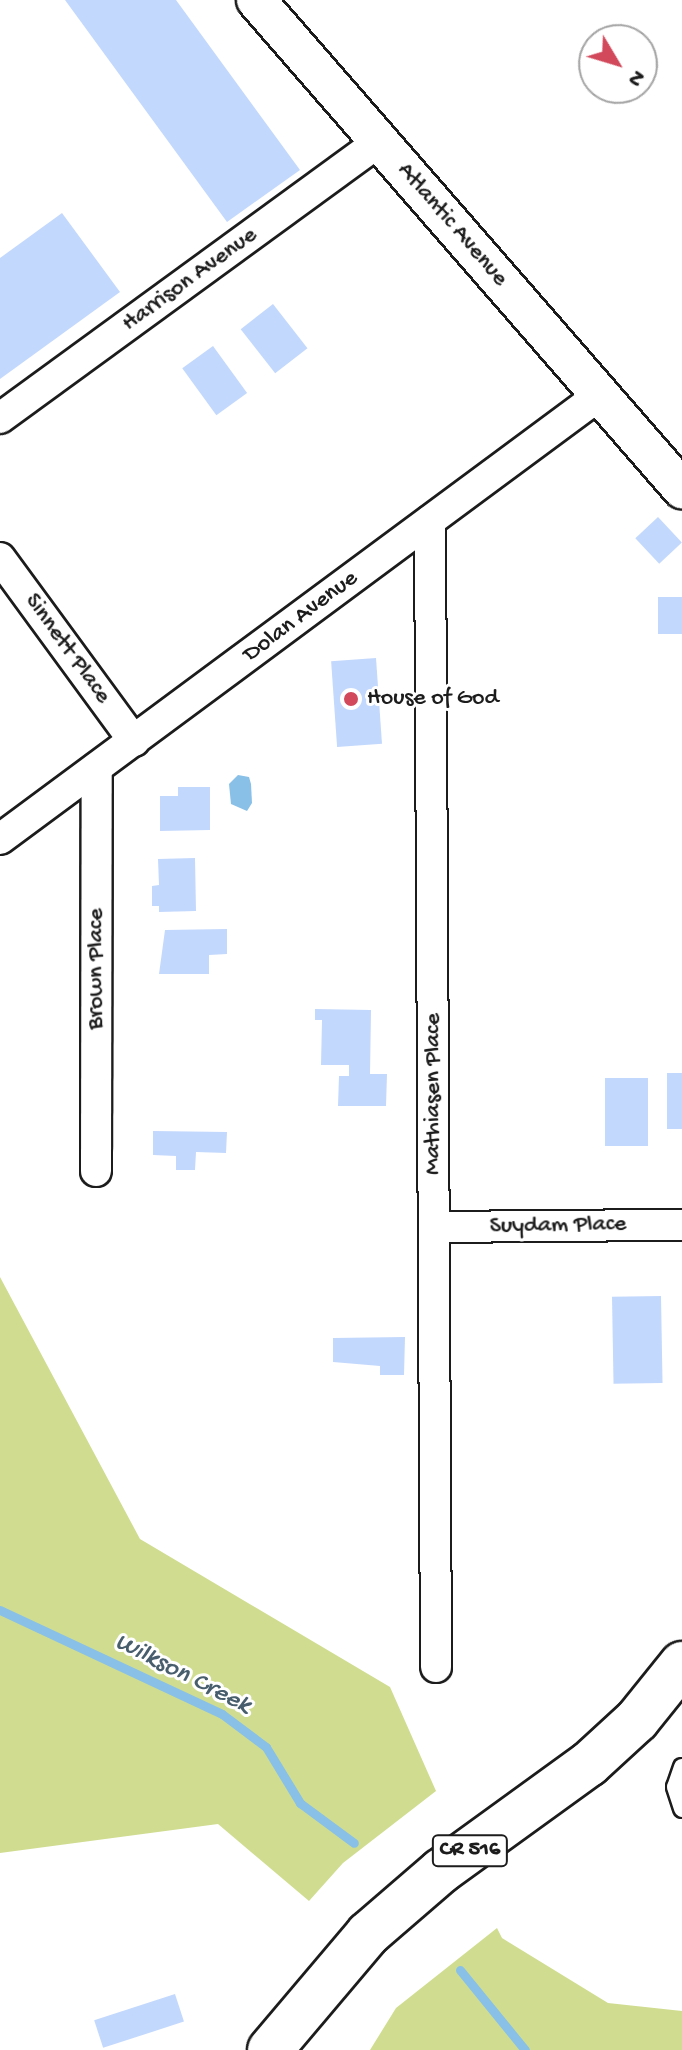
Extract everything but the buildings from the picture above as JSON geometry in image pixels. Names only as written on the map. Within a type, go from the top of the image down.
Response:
[{"type":"main road","name":"CR 516","points":[[270,2050],[368,1934],[441,1871],[589,1764],[676,1683]]},
{"type":"street","name":"Atlantic Avenue","points":[[256,0],[601,394],[666,453],[682,489]]},
{"type":"street","name":"Harrison Avenue","points":[[0,418],[379,142]]},
{"type":"street","name":"Dolan Avenue","points":[[0,839],[601,394]]},
{"type":"street","name":"Mathiasen Place","points":[[430,521],[436,1667]]},
{"type":"street","name":"Sinnett Place","points":[[0,558],[134,741]]},
{"type":"street","name":"Brown Place","points":[[96,1171],[97,768]]},
{"type":"street","name":"Suydam Place","points":[[434,1227],[682,1225]]},
{"type":"lane","points":[[682,1767],[675,1787],[682,1809]]},
{"type":"green space","points":[[0,1277],[140,1539],[390,1687],[436,1791],[343,1863],[309,1901],[218,1824],[0,1853]]},
{"type":"green space","points":[[497,1928],[502,1938],[608,2003],[682,2011],[682,2050],[370,2050],[396,2008]]},
{"type":"water","points":[[238,775],[249,777],[251,784],[252,803],[247,811],[231,804],[229,784]]},
{"type":"waterway","name":"Wilkson Creek","points":[[0,1610],[222,1714],[266,1747],[300,1803],[354,1843]]},
{"type":"waterway","name":"Wilkson Creek","points":[[460,1970],[525,2050]]},
{"type":"place","name":"House of God","points":[[351,699]]}]
